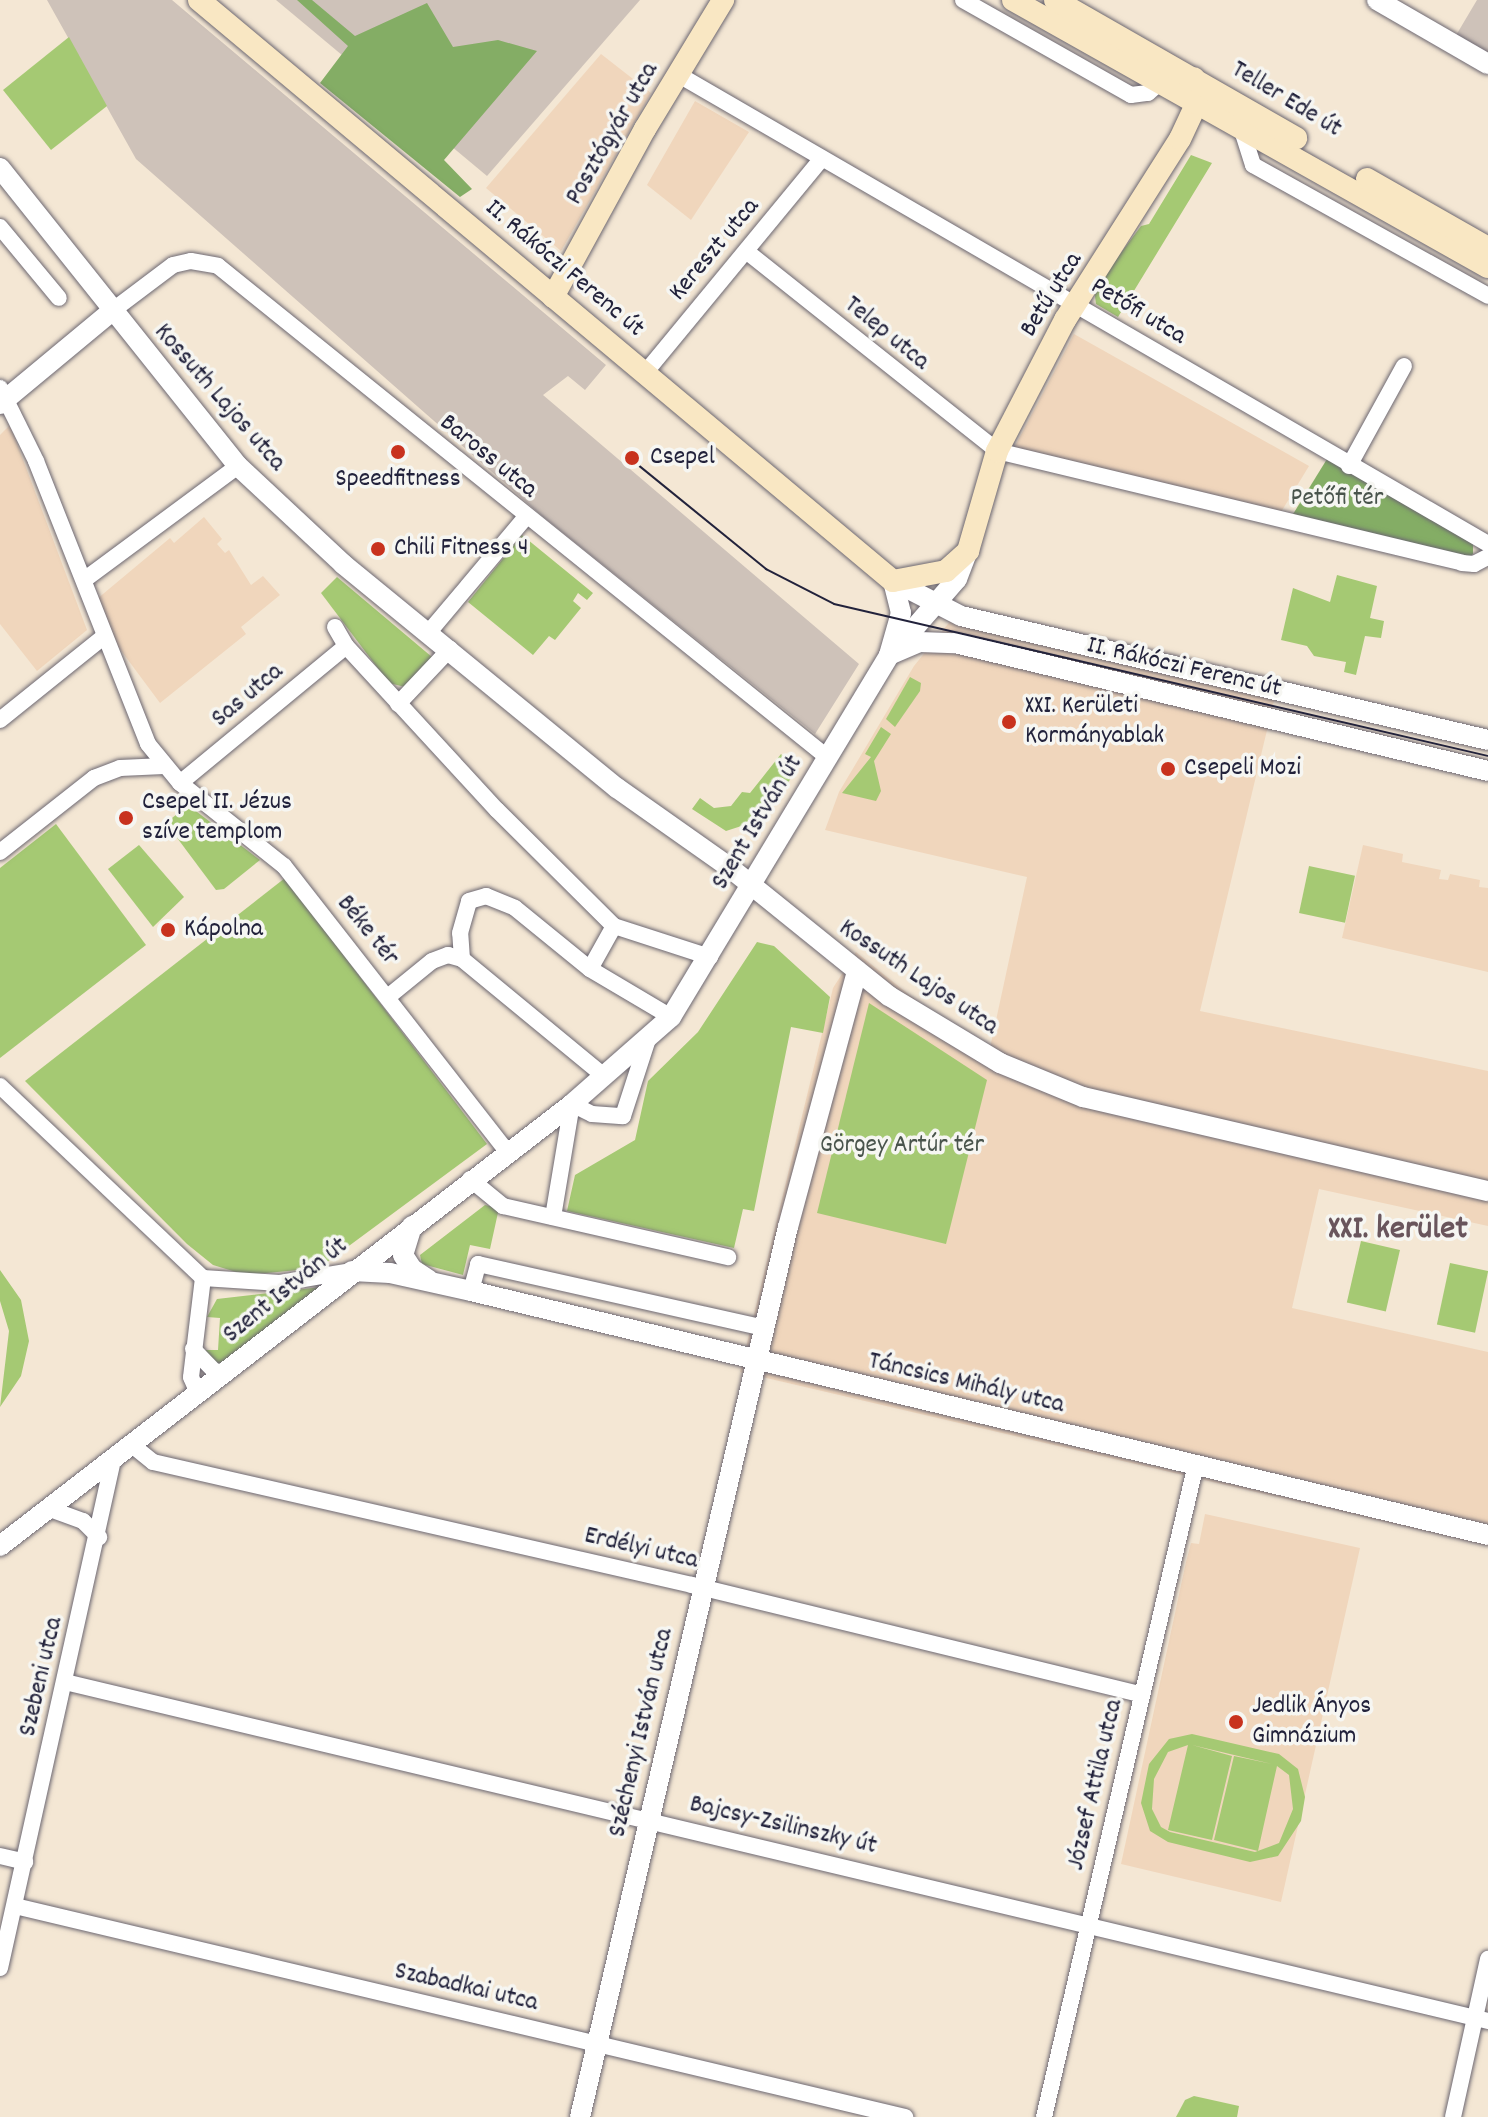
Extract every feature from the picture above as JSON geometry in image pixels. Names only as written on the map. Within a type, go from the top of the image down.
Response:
[{"type":"main road","name":"II. Rákóczi Ferenc út","points":[[199,0],[893,581]]},
{"type":"main road","name":"Posztógyár utca","points":[[553,297],[723,0]]},
{"type":"main road","name":"Teller Ede út","points":[[1013,0],[1159,83],[1240,124],[1488,267]]},
{"type":"main road","name":"Teller Ede út","points":[[1055,0],[1488,248]]},
{"type":"main road","points":[[1194,78],[1197,103]]},
{"type":"main road","name":"Betű utca","points":[[968,551],[997,451],[1076,302],[1131,222],[1197,103]]},
{"type":"main road","points":[[893,581],[946,571],[968,551]]},
{"type":"street","points":[[963,0],[1131,95],[1148,93],[1159,83]]},
{"type":"street","points":[[1377,0],[1488,64]]},
{"type":"street","name":"Petőfi utca","points":[[679,75],[1076,302],[1349,466],[1488,544]]},
{"type":"street","name":"Teller Ede út","points":[[1240,124],[1253,165],[1488,296]]},
{"type":"street","name":"Kereszt utca","points":[[645,373],[822,158]]},
{"type":"street","name":"Kossuth Lajos utca","points":[[0,168],[238,466],[343,564],[617,788],[857,971],[966,1045],[1059,1089],[1488,1191]]},
{"type":"street","points":[[0,227],[59,298]]},
{"type":"street","name":"Telep utca","points":[[746,251],[997,451]]},
{"type":"street","name":"Baross utca","points":[[112,311],[151,277],[191,261],[218,266],[525,518],[827,757]]},
{"type":"street","points":[[3,396],[112,311]]},
{"type":"street","points":[[1349,466],[1404,366]]},
{"type":"street","name":"Béke tér","points":[[3,396],[84,580],[102,638],[141,731],[164,766],[180,783],[284,866],[389,996],[507,1151]]},
{"type":"street","points":[[997,451],[1462,563],[1474,564],[1488,557]]},
{"type":"street","points":[[84,580],[238,466]]},
{"type":"street","points":[[429,632],[525,518]]},
{"type":"street","name":"Betű utca","points":[[932,612],[957,579],[968,551]]},
{"type":"street","points":[[957,579],[961,601],[983,621]]},
{"type":"street","name":"II. Rákóczi Ferenc út","points":[[893,581],[932,612],[983,621],[1488,740]]},
{"type":"street","name":"Szent István út","points":[[889,655],[901,613],[893,581]]},
{"type":"street","name":"II. Rákóczi Ferenc út","points":[[932,612],[943,641],[1488,771]]},
{"type":"street","name":"Szent István út","points":[[0,1546],[228,1371],[416,1220],[572,1104],[647,1042],[671,1017],[710,957],[889,655],[932,612]]},
{"type":"street","points":[[335,627],[346,646],[398,704],[614,926],[710,957]]},
{"type":"street","points":[[0,720],[102,638]]},
{"type":"street","points":[[889,655],[919,642],[943,641]]},
{"type":"street","name":"Sas utca","points":[[180,783],[346,646]]},
{"type":"street","points":[[398,704],[450,649]]},
{"type":"street","points":[[0,852],[94,778],[120,768],[164,766]]},
{"type":"street","points":[[462,959],[460,933],[465,911],[469,901],[482,895],[515,908],[590,969],[671,1017]]},
{"type":"street","points":[[590,969],[614,926]]},
{"type":"street","points":[[389,996],[432,961],[448,955],[462,959],[605,1077]]},
{"type":"street","points":[[757,1360],[833,1048],[857,971]]},
{"type":"street","points":[[553,1217],[572,1104],[592,1114],[623,1116],[647,1042]]},
{"type":"street","points":[[0,1086],[203,1278],[280,1283],[352,1271]]},
{"type":"street","points":[[470,1179],[503,1206],[728,1257]]},
{"type":"street","points":[[416,1220],[403,1255],[412,1269],[432,1283]]},
{"type":"street","points":[[471,1291],[478,1264],[764,1328]]},
{"type":"street","name":"Táncsics Mihály utca","points":[[352,1271],[471,1291],[1488,1535]]},
{"type":"street","points":[[198,1393],[191,1377],[203,1278]]},
{"type":"street","points":[[193,1349],[215,1372],[228,1371]]},
{"type":"street","name":"Széchenyi István utca","points":[[580,2117],[757,1360]]},
{"type":"street","name":"Erdélyi utca","points":[[132,1445],[153,1462],[703,1588],[1142,1695]]},
{"type":"street","name":"Szebeni utca","points":[[0,1968],[99,1537],[113,1460]]},
{"type":"street","name":"József Attila utca","points":[[1044,2117],[1196,1464]]},
{"type":"street","points":[[50,1509],[83,1521],[99,1537]]},
{"type":"street","name":"Bajcsy-Zsilinszky út","points":[[65,1682],[649,1818],[1481,2020]]},
{"type":"street","points":[[0,1856],[25,1862]]},
{"type":"street","name":"Szabadkai utca","points":[[15,1906],[597,2041],[905,2117]]},
{"type":"street","points":[[1453,2117],[1481,2020],[1488,1959]]},
{"type":"shaded area","points":[[47,0],[172,0],[606,365],[585,390],[568,376],[543,395],[859,664],[815,734],[542,516],[136,159]]},
{"type":"shaded area","points":[[276,0],[640,0],[487,176]]},
{"type":"shaded area","points":[[1477,0],[1488,0],[1488,56],[1455,37]]},
{"type":"shaded area","points":[[601,54],[651,93],[561,251],[486,188]]},
{"type":"shaded area","points":[[695,101],[749,132],[691,220],[647,185]]},
{"type":"shaded area","points":[[1074,334],[1309,466],[1278,517],[1014,448]]},
{"type":"shaded area","points":[[10,425],[87,630],[37,671],[0,624],[0,435]]},
{"type":"shaded area","points":[[204,517],[222,539],[217,544],[225,553],[229,550],[251,585],[263,576],[280,595],[241,627],[246,634],[160,703],[108,633],[97,599],[170,538],[174,543]]},
{"type":"shaded area","points":[[960,609],[1278,684],[1200,1011],[1488,1071],[1488,1226],[1319,1189],[1292,1308],[1488,1352],[1488,1546],[740,1372],[833,988],[856,952],[958,1034],[990,1048],[1027,877],[825,830],[839,792],[914,666]]},
{"type":"shaded area","points":[[1363,845],[1403,854],[1402,862],[1441,870],[1439,879],[1448,880],[1450,874],[1480,880],[1479,887],[1488,888],[1488,972],[1342,938]]},
{"type":"shaded area","name":"Jedlik Ányos Gimnázium","points":[[1205,1514],[1360,1548],[1281,1902],[1121,1864],[1186,1562],[1191,1543],[1199,1544]]},
{"type":"green space","points":[[297,0],[312,0],[355,36],[427,3],[453,47],[498,40],[537,51],[444,160],[472,189],[460,197],[320,83],[348,46]]},
{"type":"green space","points":[[69,37],[107,106],[51,150],[3,90]]},
{"type":"green space","points":[[1191,155],[1212,163],[1118,317],[1096,304],[1094,289],[1141,226],[1149,224]]},
{"type":"green space","name":"Petőfi tér","points":[[1327,459],[1473,544],[1473,554],[1468,558],[1290,519]]},
{"type":"green space","points":[[522,535],[593,593],[587,600],[578,593],[573,601],[581,608],[555,640],[549,636],[533,655],[468,602]]},
{"type":"green space","points":[[1337,575],[1377,586],[1370,618],[1384,621],[1381,638],[1365,636],[1356,675],[1344,672],[1346,662],[1314,656],[1307,646],[1281,640],[1293,588],[1330,602]]},
{"type":"green space","points":[[337,577],[432,657],[405,687],[389,683],[321,593]]},
{"type":"green space","points":[[910,677],[921,683],[920,691],[895,727],[886,719]]},
{"type":"green space","points":[[881,727],[891,734],[874,761],[881,791],[876,801],[842,793],[871,757],[865,754]]},
{"type":"green space","points":[[781,754],[798,768],[763,819],[726,831],[692,809],[700,798],[714,808],[731,806],[742,792],[750,793]]},
{"type":"green space","points":[[188,805],[260,860],[224,889],[216,890],[166,823]]},
{"type":"green space","points":[[56,824],[146,945],[0,1058],[0,868]]},
{"type":"green space","points":[[139,845],[184,897],[153,927],[108,869]]},
{"type":"green space","points":[[1309,866],[1355,876],[1345,923],[1299,913]]},
{"type":"green space","points":[[285,878],[487,1144],[319,1268],[246,1275],[213,1265],[187,1244],[25,1081]]},
{"type":"green space","points":[[757,942],[774,946],[830,997],[823,1033],[791,1027],[754,1211],[743,1209],[734,1248],[567,1211],[575,1175],[635,1140],[648,1081],[698,1032]]},
{"type":"green space","name":"Görgey Artúr tér","points":[[869,1003],[987,1080],[946,1244],[817,1213]]},
{"type":"green space","points":[[485,1205],[499,1208],[490,1249],[470,1245],[463,1275],[422,1264],[420,1255]]},
{"type":"green space","points":[[1361,1241],[1400,1250],[1386,1311],[1347,1302]]},
{"type":"green space","points":[[1450,1263],[1488,1271],[1475,1333],[1437,1325]]},
{"type":"green space","points":[[0,1270],[21,1300],[29,1341],[21,1376],[0,1407],[9,1331],[0,1301]]},
{"type":"green space","points":[[321,1287],[220,1368],[205,1350],[218,1350],[220,1318],[207,1317],[217,1299]]},
{"type":"green space","points":[[1192,1734],[1279,1754],[1298,1769],[1305,1797],[1301,1821],[1278,1856],[1250,1862],[1168,1842],[1150,1831],[1141,1803],[1149,1764],[1169,1739]],"holes":[[[1188,1745],[1168,1830],[1212,1840],[1232,1756],[1192,1745],[1272,1764],[1234,1756],[1214,1840],[1258,1851],[1170,1832],[1161,1827],[1152,1809],[1154,1779],[1168,1752]],[[1277,1766],[1289,1775],[1293,1809],[1279,1843],[1258,1851]]]},
{"type":"green space","points":[[1194,2096],[1239,2106],[1237,2117],[1176,2117],[1185,2100]]},
{"type":"tram line","points":[[632,460],[766,569],[834,604],[1488,756]]},
{"type":"place","name":"Speedfitness","points":[[398,452]]},
{"type":"place","name":"Csepel","points":[[632,458]]},
{"type":"place","name":"Chili Fitness 4","points":[[378,549]]},
{"type":"place","name":"XXI. Kerületi Kormányablak","points":[[1009,722]]},
{"type":"place","name":"Csepeli Mozi","points":[[1168,769]]},
{"type":"place","name":"Csepel II. Jézus szíve templom","points":[[126,818]]},
{"type":"place","name":"Kápolna","points":[[168,930]]},
{"type":"place","name":"Jedlik Ányos Gimnázium","points":[[1236,1722]]},
{"type":"district","name":"XXI. kerület","points":[[1398,1231]]}]
